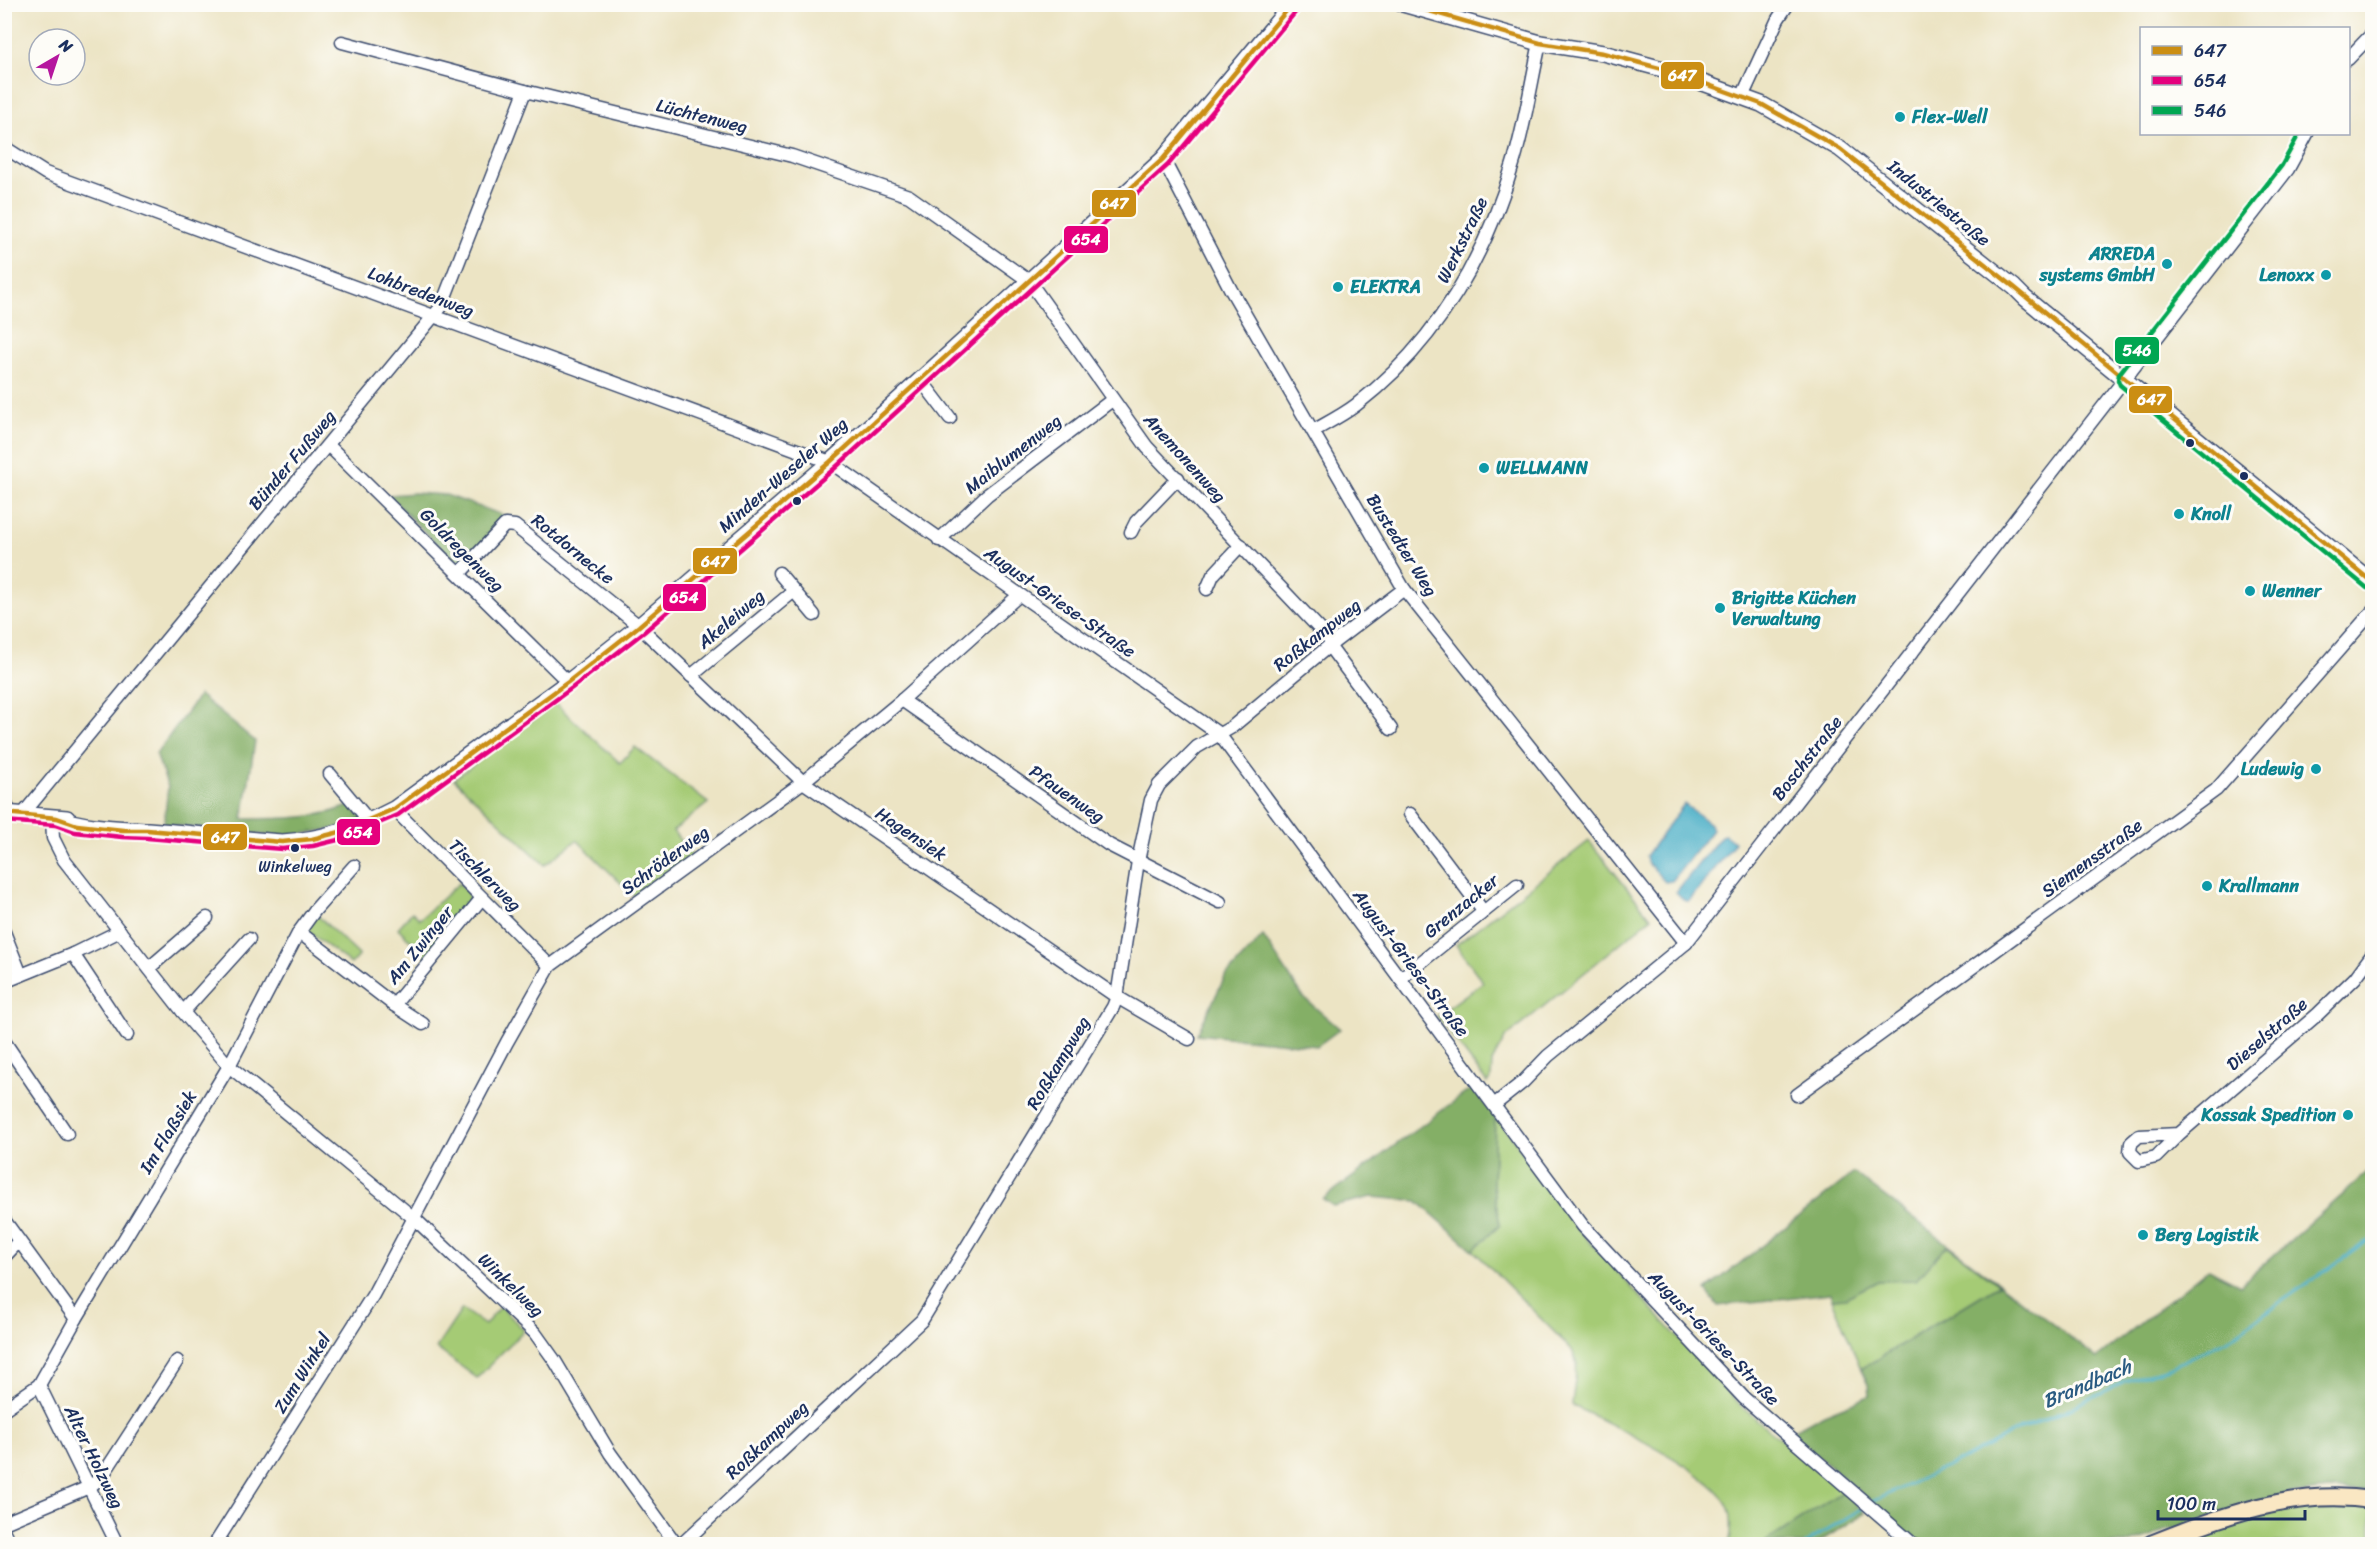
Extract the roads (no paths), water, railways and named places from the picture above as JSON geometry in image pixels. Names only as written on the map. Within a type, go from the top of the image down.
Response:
[{"type":"main road","points":[[2151,1545],[2191,1536],[2284,1501],[2329,1496],[2373,1500]]},
{"type":"street","name":"Minden-Weseler Weg","points":[[11,810],[55,818],[88,818],[147,830],[282,842],[303,841],[339,834],[370,822],[394,809],[568,682],[639,626],[830,462],[1163,159],[1292,4]]},
{"type":"street","name":"Industriestraße","points":[[1403,4],[1540,44],[1590,51],[1634,61],[1742,97],[1781,114],[1840,149],[2014,287],[2373,582]]},
{"type":"street","points":[[1742,97],[1778,19],[1788,4]]},
{"type":"street","points":[[2350,58],[2373,34]]},
{"type":"street","name":"Lüchtenweg","points":[[342,42],[525,91],[792,156],[909,196],[1029,281]]},
{"type":"street","name":"Werkstraße","points":[[1313,431],[1355,405],[1387,378],[1444,314],[1467,276],[1488,233],[1514,161],[1540,44]]},
{"type":"street","name":"Bünder Fußweg","points":[[11,810],[328,445],[441,307],[525,91]]},
{"type":"street","name":"Boschstraße","points":[[1494,1105],[1548,1056],[1686,943],[2288,169],[2306,135]]},
{"type":"street","name":"Lohbredenweg","points":[[4,147],[45,173],[830,462]]},
{"type":"street","name":"Bustedter Weg","points":[[1163,159],[1231,290],[1404,589],[1686,943]]},
{"type":"street","name":"Anemonenweg","points":[[1029,281],[1147,447],[1241,545],[1331,644],[1391,729]]},
{"type":"street","points":[[921,380],[950,418]]},
{"type":"street","name":"Maiblumenweg","points":[[939,540],[987,495],[1112,400]]},
{"type":"street","name":"Goldregenweg","points":[[328,445],[568,682]]},
{"type":"street","name":"August-Griese-Straße","points":[[830,462],[1018,596],[1219,734],[1583,1226],[1744,1398],[1913,1545]]},
{"type":"street","points":[[1131,532],[1137,522],[1178,478]]},
{"type":"street","name":"Rotdornecke","points":[[460,573],[505,525],[515,526],[639,626]]},
{"type":"street","points":[[1207,589],[1214,575],[1241,545]]},
{"type":"street","points":[[779,573],[814,615]]},
{"type":"street","name":"Roßkampweg","points":[[682,1545],[922,1320],[1117,997],[1138,861],[1151,800],[1159,784],[1197,747],[1232,727],[1331,644],[1404,589]]},
{"type":"street","name":"Akeleiweg","points":[[691,676],[794,591]]},
{"type":"street","name":"Schröderweg","points":[[415,1219],[501,1053],[550,966],[803,782],[902,700],[1018,596]]},
{"type":"street","name":"Siemensstraße","points":[[1797,1095],[2216,790],[2373,612]]},
{"type":"street","name":"Hagensiek","points":[[639,626],[803,782],[1117,997],[1189,1039]]},
{"type":"street","name":"Pfauenweg","points":[[902,700],[1109,845],[1220,902]]},
{"type":"street","points":[[330,774],[370,822]]},
{"type":"street","name":"Tischlerweg","points":[[394,809],[550,966]]},
{"type":"street","points":[[1410,814],[1483,911]]},
{"type":"street","name":"Winkelweg","points":[[55,818],[52,833],[58,849],[183,1012],[229,1066],[415,1219],[535,1333],[555,1361],[610,1453],[676,1545]]},
{"type":"street","name":"Im Flaßsiek","points":[[4,1409],[39,1385],[76,1319],[229,1066],[299,932],[354,866]]},
{"type":"street","name":"Grenzacker","points":[[1400,979],[1517,885]]},
{"type":"street","name":"Am Zwinger","points":[[299,932],[394,1005],[482,898]]},
{"type":"street","points":[[149,968],[207,918]]},
{"type":"street","points":[[4,982],[73,954],[120,931]]},
{"type":"street","points":[[4,933],[21,975]]},
{"type":"street","points":[[183,1012],[249,939]]},
{"type":"street","points":[[73,954],[127,1035]]},
{"type":"street","name":"Dieselstraße","points":[[2179,1134],[2318,1014],[2355,978],[2373,955]]},
{"type":"street","points":[[394,1005],[423,1024]]},
{"type":"street","points":[[4,1041],[67,1134]]},
{"type":"street","name":"Zum Winkel","points":[[216,1545],[373,1295],[415,1219]]},
{"type":"street","points":[[4,1220],[76,1319]]},
{"type":"street","points":[[4,1257],[20,1241]]},
{"type":"street","points":[[4,1523],[89,1487],[101,1478],[177,1361]]},
{"type":"street","name":"Alter Holzweg","points":[[39,1385],[117,1545]]},
{"type":"street","points":[[4,1532],[10,1545]]},
{"type":"water","points":[[1684,804],[1710,824],[1712,830],[1672,881],[1665,882],[1647,862],[1646,856]]},
{"type":"water","points":[[1725,835],[1734,842],[1732,847],[1689,901],[1685,901],[1676,892],[1721,836]]},
{"type":"waterway","name":"Brandbach","points":[[1869,1503],[1962,1460],[2016,1431],[2060,1413],[2126,1381],[2171,1367],[2228,1339],[2372,1238]]},
{"type":"waterway","name":"Brandbach","points":[[1805,1544],[1864,1507]]},
{"type":"place","name":"Flex-Well","points":[[1900,117]]},
{"type":"place","name":"ARREDA systems GmbH","points":[[2167,264]]},
{"type":"place","name":"Lenoxx","points":[[2326,275]]},
{"type":"place","name":"ELEKTRA","points":[[1338,287]]},
{"type":"place","name":"WELLMANN","points":[[1484,468]]},
{"type":"place","name":"Knoll","points":[[2179,514]]},
{"type":"place","name":"Wenner","points":[[2250,591]]},
{"type":"place","name":"Brigitte Küchen Verwaltung","points":[[1720,608]]},
{"type":"place","name":"Ludewig","points":[[2316,769]]},
{"type":"place","name":"Winkelweg","points":[[295,848]]},
{"type":"place","name":"Krallmann","points":[[2207,886]]},
{"type":"place","name":"Kossak Spedition","points":[[2348,1115]]},
{"type":"place","name":"Berg Logistik","points":[[2143,1235]]}]
